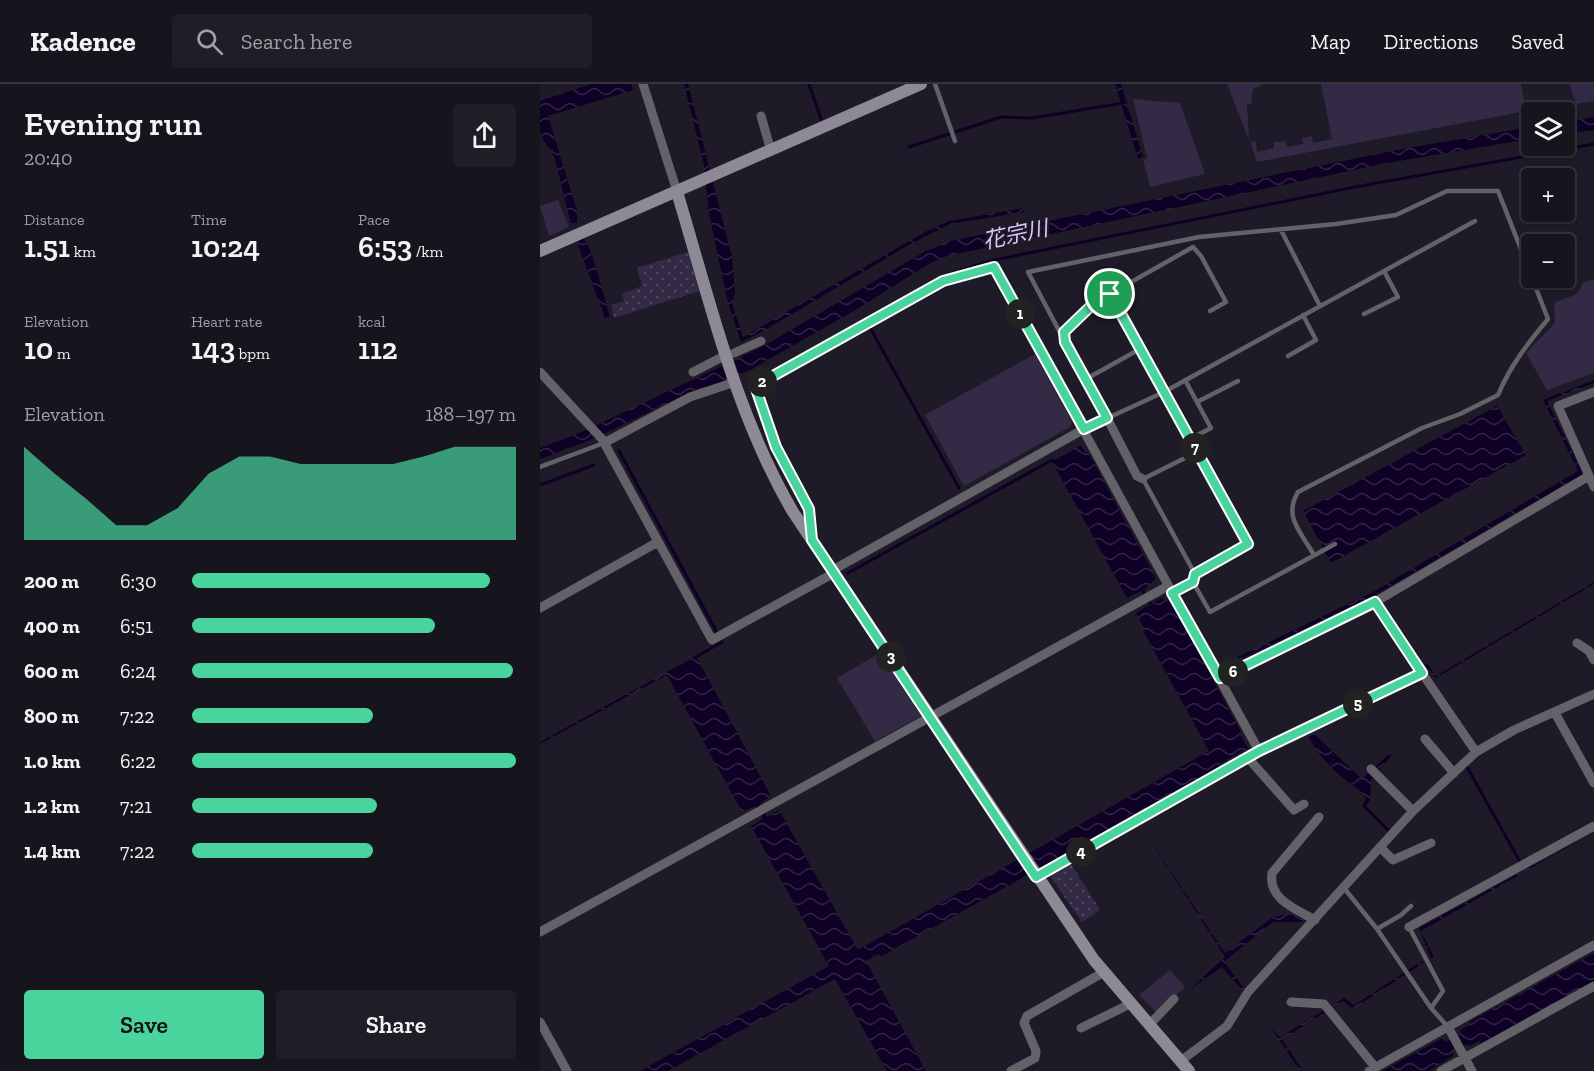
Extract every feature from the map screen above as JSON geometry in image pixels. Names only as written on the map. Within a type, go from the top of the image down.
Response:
[{"type":"street","points":[[643,84],[729,355],[734,380],[761,453],[812,540],[1035,875],[1104,972],[1182,1060],[1189,1071]]},
{"type":"street","points":[[540,251],[676,189],[921,84]]},
{"type":"street","points":[[761,116],[769,144]]},
{"type":"street","points":[[812,540],[809,509],[776,447],[755,386],[943,281],[994,267],[1259,751]]},
{"type":"street","points":[[693,372],[761,341]]},
{"type":"street","points":[[540,372],[603,441],[712,640],[1084,429]]},
{"type":"street","points":[[603,441],[690,397],[734,380]]},
{"type":"street","points":[[1594,392],[1558,406],[1594,487]]},
{"type":"street","points":[[1107,418],[1137,476],[1143,479]]},
{"type":"street","points":[[1220,678],[1375,602],[1589,476]]},
{"type":"street","points":[[540,608],[658,542]]},
{"type":"street","points":[[540,932],[930,717],[1170,589]]},
{"type":"street","points":[[1375,602],[1476,752]]},
{"type":"street","points":[[1577,643],[1589,651],[1594,660]]},
{"type":"street","points":[[1035,875],[1259,751],[1422,673]]},
{"type":"street","points":[[1182,1060],[1227,1026],[1248,993],[1380,847],[1413,811],[1476,752],[1514,730],[1594,694]]},
{"type":"street","points":[[1555,713],[1594,783]]},
{"type":"street","points":[[1425,739],[1454,773]]},
{"type":"street","points":[[1248,758],[1294,810],[1304,804]]},
{"type":"street","points":[[1371,768],[1413,811]]},
{"type":"street","points":[[1315,920],[1285,903],[1275,895],[1270,885],[1272,873],[1319,817]]},
{"type":"street","points":[[1409,927],[1594,826]]},
{"type":"street","points":[[1380,847],[1393,860],[1431,843]]},
{"type":"street","points":[[1291,1002],[1324,1004],[1372,1069],[1450,1029],[1594,945]]},
{"type":"street","points":[[1011,1071],[1035,1058],[1036,1051],[1024,1023],[1027,1016],[1104,972]]},
{"type":"street","points":[[1441,1071],[1464,1056],[1594,986]]},
{"type":"street","points":[[1150,1024],[1174,999]]},
{"type":"street","points":[[1081,1028],[1132,1003]]},
{"type":"street","points":[[540,1022],[567,1071]]},
{"type":"street","points":[[1450,1029],[1472,1071]]},
{"type":"lane","points":[[935,84],[955,141]]},
{"type":"lane","points":[[1107,418],[1028,272],[1199,237],[1281,230],[1396,215],[1447,191],[1498,191],[1521,249]]},
{"type":"lane","points":[[1084,429],[1164,392],[1475,221]]},
{"type":"lane","points":[[1281,230],[1320,306]]},
{"type":"lane","points":[[1065,342],[1064,332],[1094,303],[1193,247],[1201,256],[1226,302],[1210,311]]},
{"type":"lane","points":[[1364,314],[1398,297],[1384,271]]},
{"type":"lane","points":[[1314,555],[1290,513],[1291,504],[1298,492],[1422,428],[1460,414],[1498,395],[1505,377],[1526,345],[1548,319],[1536,288]]},
{"type":"lane","points":[[1110,294],[1248,544],[1195,574]]},
{"type":"lane","points":[[1288,356],[1316,340],[1303,315]]},
{"type":"lane","points":[[1086,379],[1140,349]]},
{"type":"lane","points":[[1185,380],[1211,428],[1190,439]]},
{"type":"lane","points":[[1197,402],[1238,381]]},
{"type":"lane","points":[[540,467],[603,441]]},
{"type":"lane","points":[[1197,452],[1143,479],[1195,574],[1193,582],[1210,612],[1335,543]]},
{"type":"lane","points":[[1170,589],[1193,582]]},
{"type":"lane","points":[[1344,888],[1377,929],[1431,1008],[1450,1029]]},
{"type":"lane","points":[[1377,929],[1401,915],[1411,906]]},
{"type":"lane","points":[[1409,927],[1443,991],[1431,1008]]},
{"type":"shaded area","points":[[1227,84],[1264,84],[1253,89],[1251,104],[1247,105],[1249,140]]},
{"type":"shaded area","points":[[1321,84],[1521,84],[1524,102],[1521,102],[1521,112],[1257,162],[1250,141],[1256,142],[1257,152],[1274,148],[1274,142],[1285,141],[1287,147],[1303,144],[1302,138],[1312,136],[1313,143],[1332,139]]},
{"type":"shaded area","points":[[1569,84],[1594,84],[1594,101],[1576,104]]},
{"type":"shaded area","points":[[1133,99],[1180,103],[1205,174],[1150,187],[1143,160],[1147,158]]},
{"type":"shaded area","points":[[558,200],[569,227],[549,236],[540,206]]},
{"type":"shaded area","points":[[688,252],[699,291],[614,318],[611,305],[624,301],[622,294],[642,286],[637,268]]},
{"type":"shaded area","points":[[1594,279],[1594,373],[1547,390],[1526,353],[1555,323],[1554,303],[1577,294],[1583,283]]},
{"type":"shaded area","points":[[1035,354],[1072,422],[1070,427],[964,486],[925,415]]},
{"type":"shaded area","points":[[880,653],[921,716],[875,741],[837,678]]},
{"type":"shaded area","points":[[1071,864],[1100,910],[1082,922],[1050,876]]},
{"type":"shaded area","points":[[1170,970],[1185,987],[1157,1013],[1139,995]]},
{"type":"water","points":[[591,84],[631,84],[633,90],[548,116],[577,211],[577,222],[571,224],[555,159],[540,134],[540,101]]},
{"type":"water","points":[[684,84],[688,84],[732,257],[735,293],[732,303],[743,337],[925,232],[949,221],[1024,208],[1025,212],[950,224],[907,246],[741,342],[728,303],[709,214],[704,165]]},
{"type":"water","points":[[1115,84],[1121,84],[1143,157],[1138,159]]},
{"type":"water","points":[[1594,117],[1594,130],[1575,133],[1575,120]]},
{"type":"water","name":"花宗川","points":[[1521,129],[1521,141],[1387,163],[947,256],[929,264],[859,308],[752,369],[715,385],[699,388],[595,438],[540,459],[540,448],[584,431],[762,347],[924,252],[950,241],[1402,149]]},
{"type":"water","points":[[583,238],[594,263],[610,316],[605,318],[578,245],[578,241]]},
{"type":"water","points":[[1594,380],[1594,383],[1547,401],[1583,474],[1370,598],[1220,669],[1219,666],[1371,593],[1578,471],[1543,400]]},
{"type":"water","points":[[1497,406],[1526,455],[1331,563],[1303,511]]},
{"type":"water","points":[[1081,445],[1085,453],[1088,452],[1156,578],[1144,590],[1152,603],[1163,597],[1165,602],[1170,600],[1241,732],[1248,748],[1246,751],[1253,750],[1246,753],[1244,750],[1218,765],[1219,768],[882,956],[878,954],[866,961],[926,1071],[887,1071],[835,979],[668,1071],[640,1071],[829,966],[751,826],[763,819],[755,806],[742,812],[667,675],[540,744],[540,742],[696,656],[771,796],[759,804],[767,817],[779,810],[858,950],[1209,751],[1142,629],[1144,628],[1136,613],[1149,605],[1141,591],[1127,598],[1052,462]]},
{"type":"water","points":[[1594,582],[1436,678],[1423,663],[1427,663],[1436,676]]},
{"type":"water","points":[[1311,731],[1362,779],[1388,755],[1392,755],[1371,780],[1370,801],[1365,807],[1362,806],[1366,799],[1363,794],[1337,773],[1315,747],[1307,734]]},
{"type":"water","points":[[1139,823],[1225,953],[1273,917],[1288,914],[1304,917],[1302,922],[1273,922],[1226,960],[1225,963],[1245,989],[1243,991],[1222,967],[1189,990],[1225,957]]},
{"type":"water","points":[[1594,832],[1421,931],[1434,957],[1431,959],[1419,928]]},
{"type":"water","points":[[1594,953],[1594,981],[1482,1044],[1479,1041],[1469,1046],[1467,1044],[1452,1052],[1453,1056],[1429,1071],[1382,1071],[1443,1038],[1446,1042],[1461,1033],[1460,1030],[1469,1025],[1469,1022]]},
{"type":"water","points":[[1422,961],[1423,963],[1353,1009],[1343,1001],[1282,1039],[1303,1071],[1300,1071],[1271,1028],[1280,1037],[1344,998],[1354,1005]]},
{"type":"waterway","points":[[809,84],[821,119]]},
{"type":"waterway","points":[[909,147],[1001,117],[1032,118],[1123,103]]},
{"type":"waterway","name":"花宗川","points":[[904,298],[940,277],[994,260],[1355,187],[1594,144]]},
{"type":"waterway","points":[[868,324],[959,488]]},
{"type":"waterway","points":[[751,383],[770,373]]},
{"type":"waterway","points":[[619,451],[722,642],[694,658]]},
{"type":"waterway","points":[[848,573],[1052,460],[1054,461]]},
{"type":"waterway","points":[[540,485],[594,465]]},
{"type":"waterway","points":[[1467,767],[1519,860]]},
{"type":"waterway","points":[[1365,807],[1390,832]]},
{"type":"route","points":[[994,267],[1084,429],[1107,418],[1065,342],[1064,332],[1094,303],[1110,294],[1248,544],[1195,574],[1193,582],[1172,593],[1220,678],[1375,602],[1422,673],[1259,751],[1036,877],[812,540],[809,509],[776,447],[755,386],[943,281],[994,267]]}]
